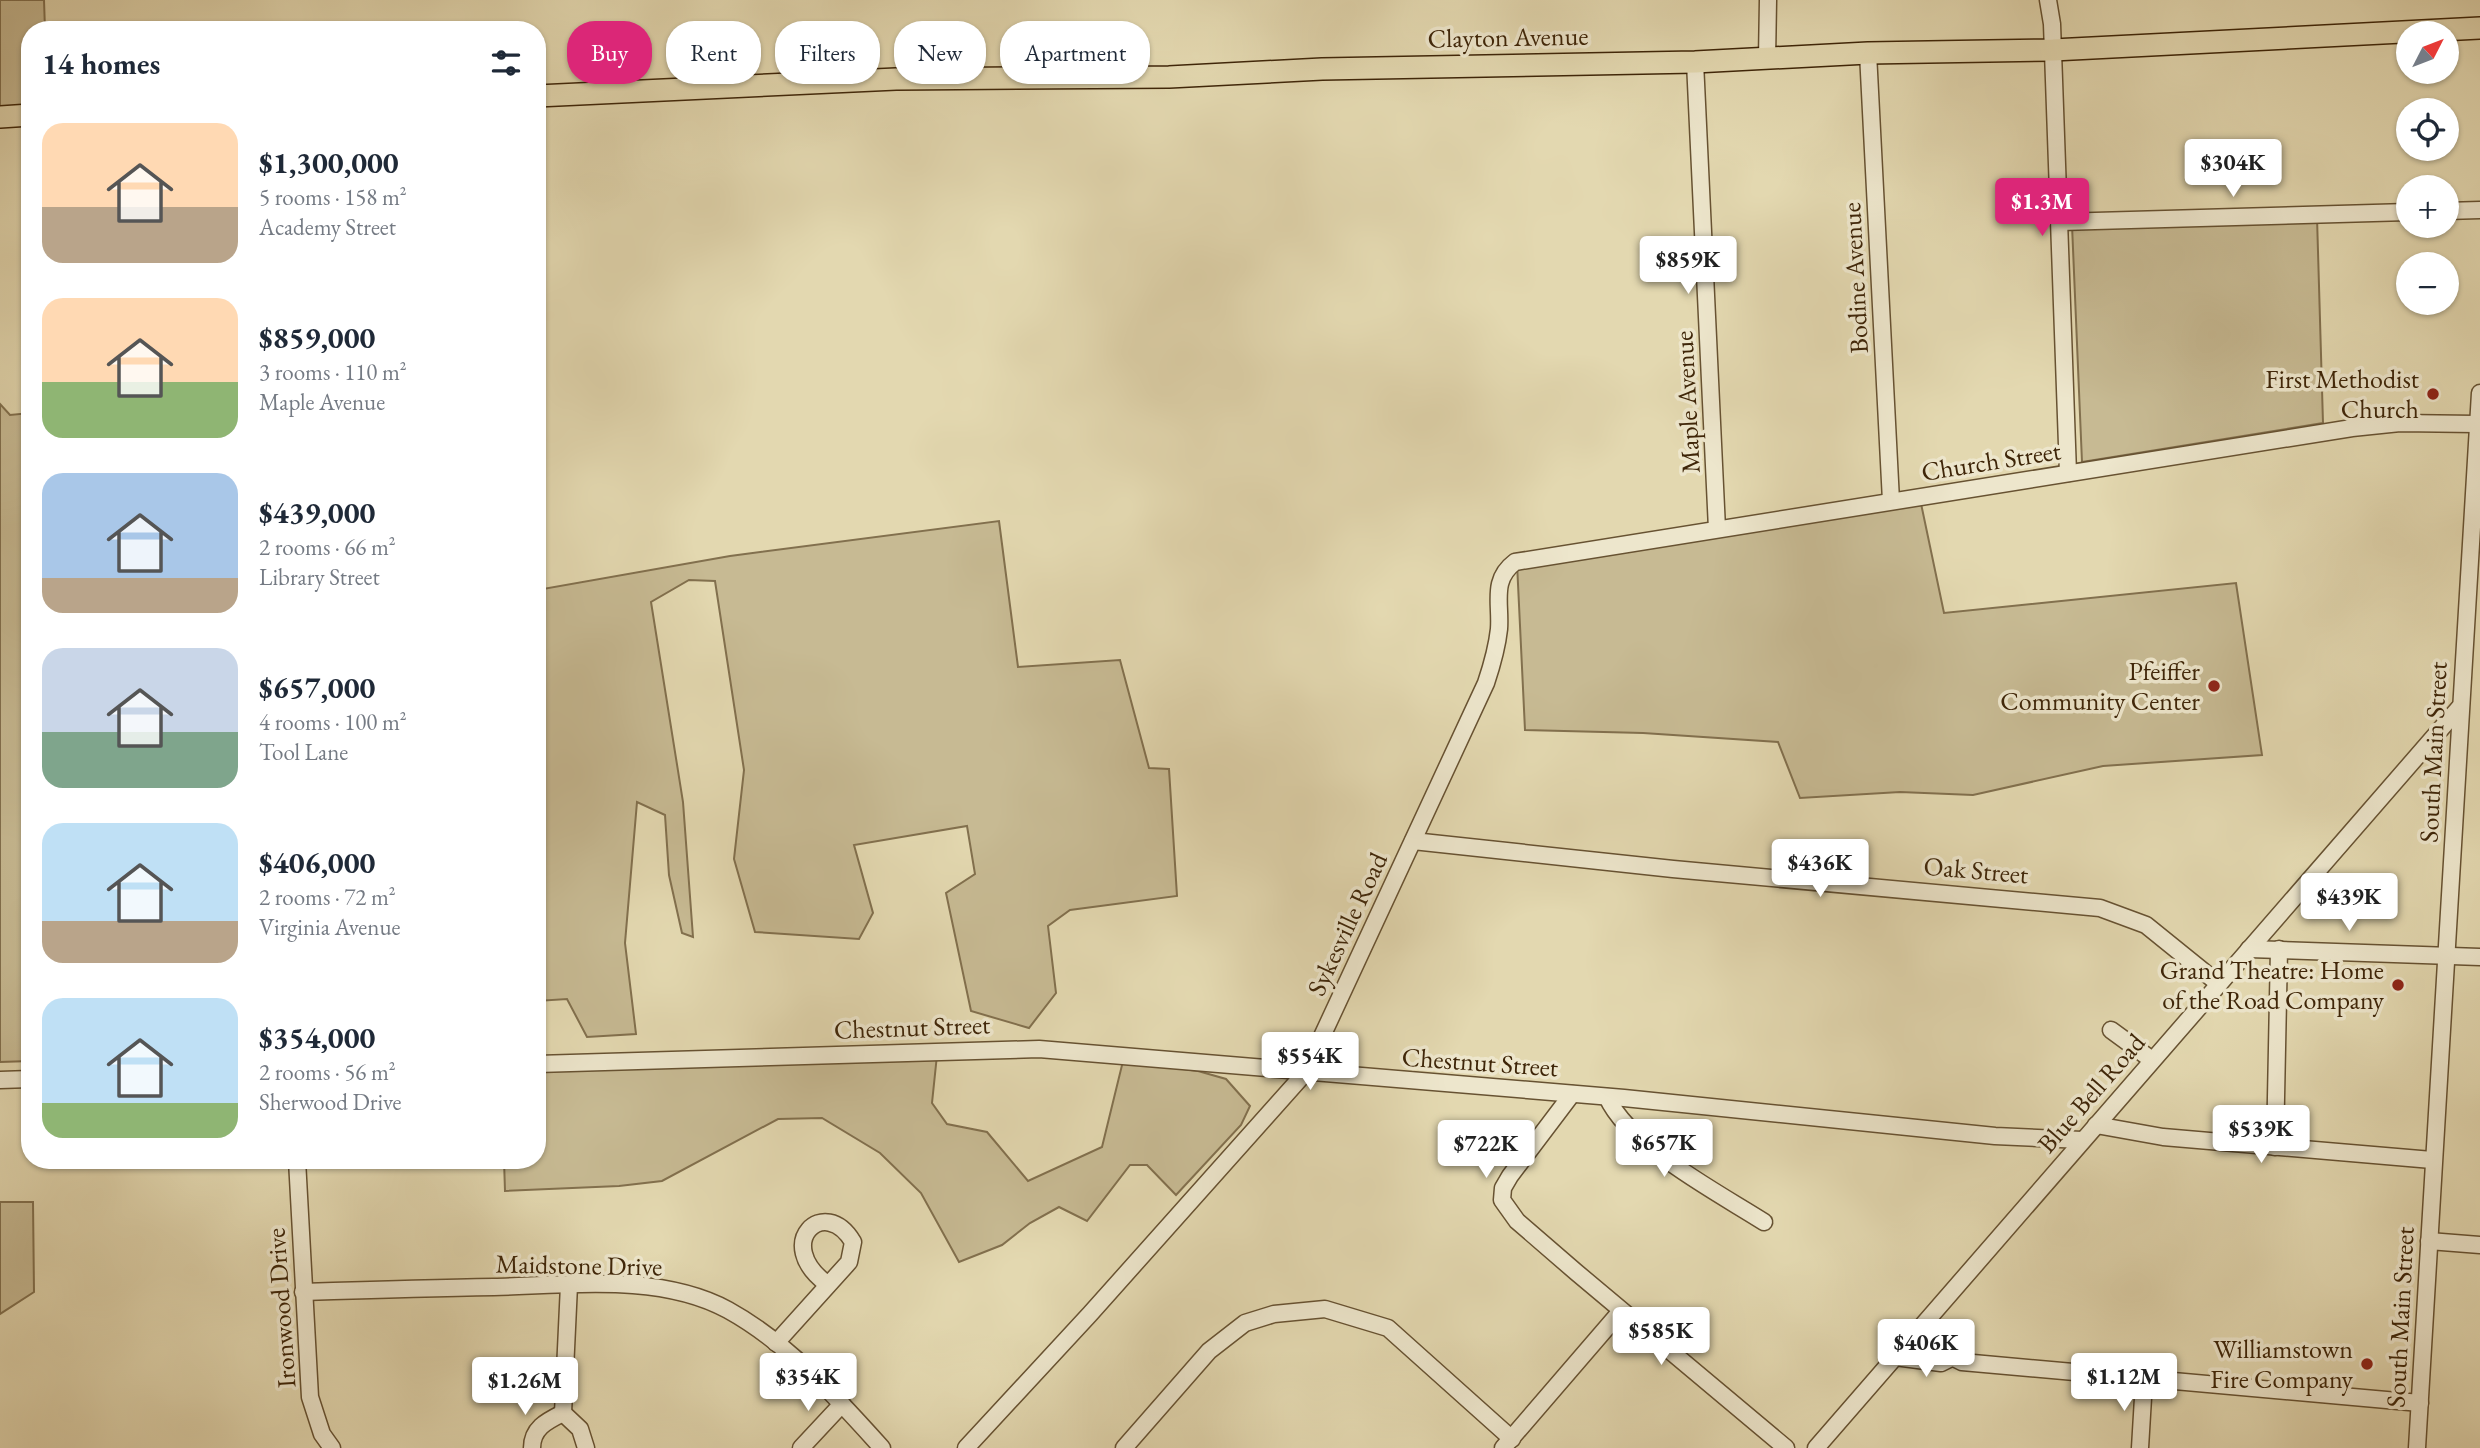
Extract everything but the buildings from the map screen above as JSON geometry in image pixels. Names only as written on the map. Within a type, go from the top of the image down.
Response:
[{"type":"main road","name":"Clayton Avenue","points":[[546,96],[897,79],[1170,76],[1322,69],[1695,62],[1868,53],[2053,50],[2480,28]]},
{"type":"main road","points":[[0,117],[21,116]]},
{"type":"street","points":[[1767,59],[1768,0]]},
{"type":"street","points":[[2048,0],[2053,50],[2068,473]]},
{"type":"street","name":"Bodine Avenue","points":[[1868,53],[1891,501]]},
{"type":"street","name":"Maple Avenue","points":[[1695,62],[1717,529]]},
{"type":"street","points":[[2459,211],[2480,210]]},
{"type":"street","points":[[2060,222],[2396,212]]},
{"type":"street","name":"South Main Street","points":[[2417,1448],[2432,1160],[2448,956],[2459,708],[2473,590],[2476,424],[2480,393]]},
{"type":"street","name":"Church Street","points":[[1515,562],[2380,425],[2476,424]]},
{"type":"street","name":"Sykesville Road","points":[[966,1448],[1090,1314],[1305,1073],[1486,683],[1497,646],[1498,583],[1504,570],[1515,562]]},
{"type":"street","name":"Blue Bell Road","points":[[1816,1448],[2459,708]]},
{"type":"street","name":"Oak Street","points":[[1413,841],[1673,869],[2100,908],[2146,925],[2219,984]]},
{"type":"street","points":[[2249,949],[2480,957]]},
{"type":"street","points":[[2275,1147],[2279,949]]},
{"type":"street","points":[[2111,1030],[2152,1060]]},
{"type":"street","name":"Chestnut Street","points":[[546,1064],[1039,1049],[1607,1097],[1995,1136],[2082,1140]]},
{"type":"street","points":[[0,1080],[21,1079]]},
{"type":"street","points":[[1572,1094],[1510,1176],[1503,1188],[1502,1200],[1517,1221],[1786,1448]]},
{"type":"street","points":[[1607,1097],[1614,1113],[1647,1144],[1764,1222]]},
{"type":"street","points":[[2096,1125],[2163,1137],[2432,1160]]},
{"type":"street","name":"Ironwood Drive","points":[[297,1169],[310,1397],[322,1434],[332,1448]]},
{"type":"street","points":[[2429,1241],[2480,1245]]},
{"type":"street","points":[[776,1343],[827,1283]]},
{"type":"street","points":[[569,1284],[563,1413],[579,1429],[586,1448]]},
{"type":"street","name":"Maidstone Drive","points":[[303,1292],[569,1284],[657,1286],[727,1310],[776,1343],[842,1404],[882,1448]]},
{"type":"street","points":[[1124,1448],[1209,1351],[1245,1323],[1273,1314],[1325,1309],[1388,1328],[1507,1444],[1621,1311]]},
{"type":"street","points":[[1919,1329],[1951,1358],[1962,1362],[2144,1381],[2420,1403]]},
{"type":"street","points":[[1895,1357],[1941,1363],[1951,1358]]},
{"type":"street","points":[[2140,1448],[2144,1381]]},
{"type":"street","points":[[801,1448],[842,1404]]},
{"type":"street","points":[[532,1448],[535,1433],[543,1424],[563,1413]]},
{"type":"shaded area","points":[[0,0],[44,0],[45,21],[21,21],[21,106],[0,106]]},
{"type":"shaded area","points":[[2317,217],[2323,423],[2082,462],[2072,225]]},
{"type":"shaded area","points":[[0,404],[10,415],[21,414],[21,1061],[0,1062]]},
{"type":"shaded area","points":[[1919,494],[1944,613],[2236,583],[2262,755],[2103,766],[1973,795],[1900,792],[1800,798],[1778,742],[1643,733],[1525,730],[1517,563]]},
{"type":"shaded area","points":[[999,521],[1018,667],[1120,660],[1149,768],[1169,769],[1177,896],[1070,910],[1048,926],[1056,993],[1029,1028],[971,1011],[946,893],[975,874],[967,826],[854,845],[873,913],[859,939],[755,932],[734,859],[744,770],[715,581],[689,580],[651,602],[683,802],[693,937],[682,933],[669,875],[665,815],[637,802],[625,943],[636,1034],[587,1037],[567,999],[546,1000],[546,588],[730,556]]},
{"type":"shaded area","points":[[937,1055],[932,1103],[947,1124],[987,1132],[1028,1181],[1102,1147],[1123,1061],[1198,1071],[1226,1079],[1250,1106],[1241,1125],[1176,1195],[1147,1165],[1130,1165],[1087,1221],[1059,1207],[1030,1223],[1002,1245],[959,1262],[921,1193],[880,1153],[822,1118],[778,1119],[662,1181],[619,1186],[505,1191],[504,1169],[546,1169],[546,1069]]},
{"type":"shaded area","points":[[0,1202],[33,1202],[34,1292],[0,1314]]},
{"type":"place","name":"First Methodist Church","points":[[2433,394]]},
{"type":"place","name":"Pfeiffer Community Center","points":[[2214,686]]},
{"type":"place","name":"Grand Theatre: Home of the Road Company","points":[[2398,985]]},
{"type":"place","name":"Williamstown Fire Company","points":[[2367,1364]]}]
